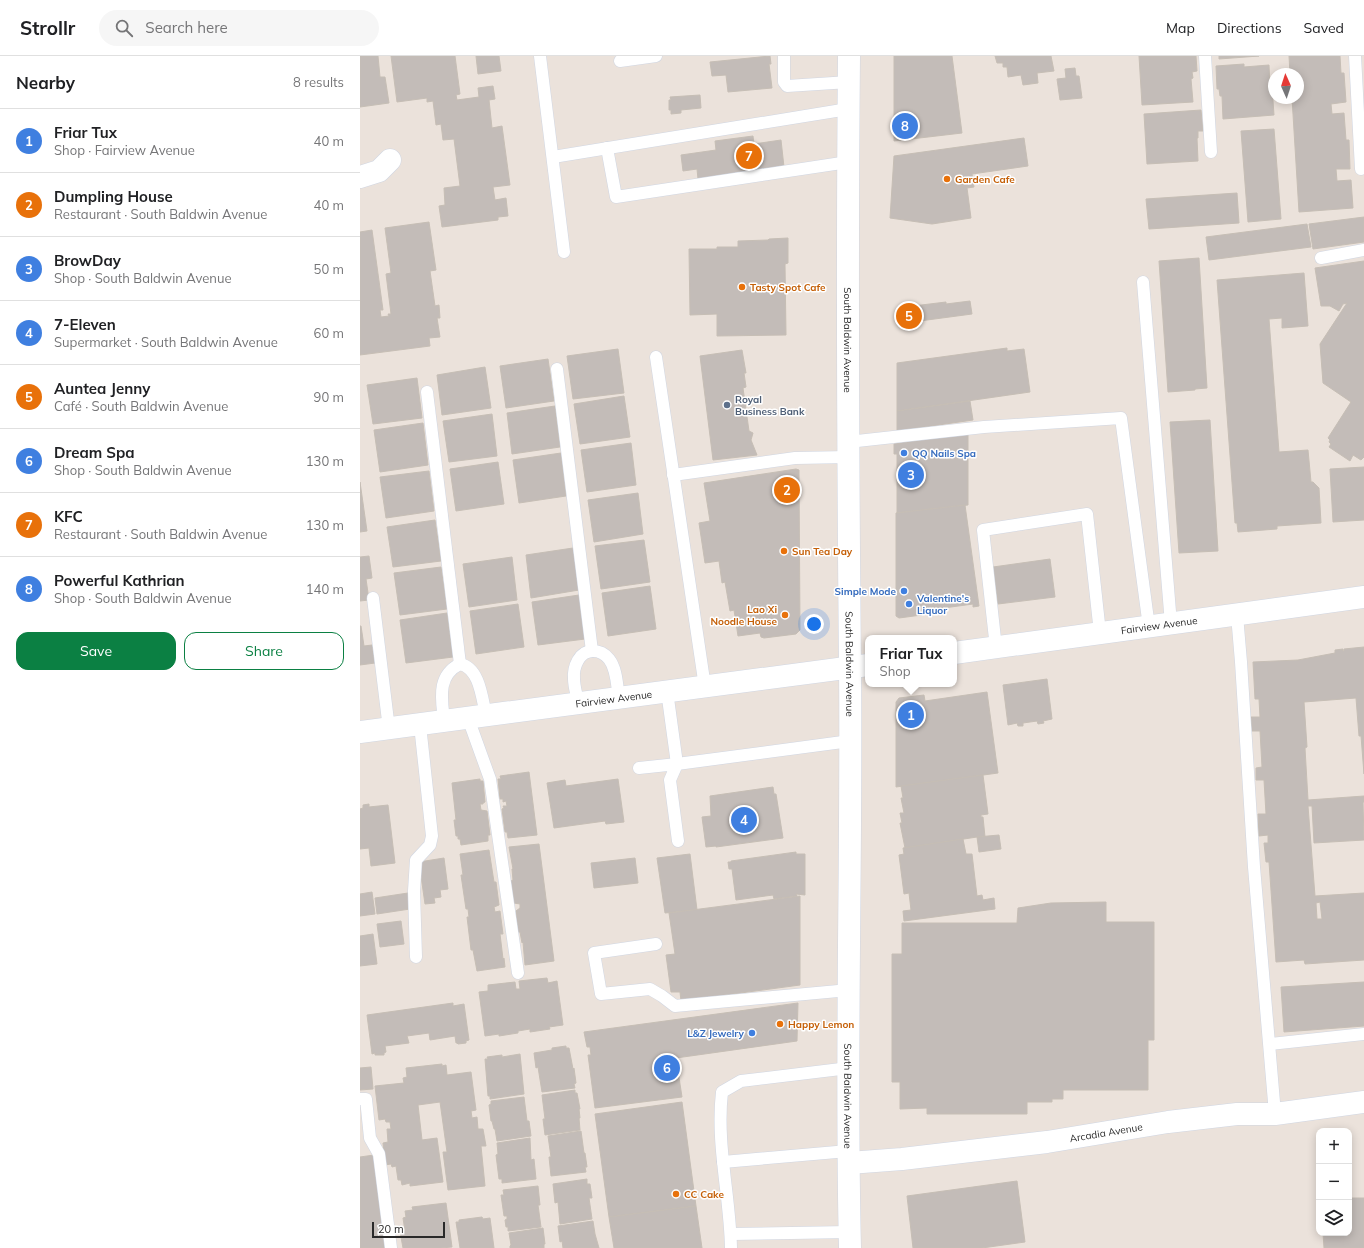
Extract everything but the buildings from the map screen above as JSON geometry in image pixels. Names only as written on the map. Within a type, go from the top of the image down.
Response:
[{"type":"street","name":"South Baldwin Avenue","points":[[849,56],[848,450],[859,666],[850,741],[850,1240]]},
{"type":"street","points":[[360,177],[379,171],[390,160]]},
{"type":"street","name":"Fairview Avenue","points":[[957,653],[1364,597]]},
{"type":"street","name":"Fairview Avenue","points":[[360,732],[859,666]]},
{"type":"street","name":"Arcadia Avenue","points":[[849,1157],[902,1159],[1047,1142],[1168,1122],[1237,1114],[1275,1114],[1364,1102]]},
{"type":"lane","points":[[540,56],[564,252]]},
{"type":"lane","points":[[620,61],[656,56]]},
{"type":"lane","points":[[784,56],[784,82],[787,86],[849,82]]},
{"type":"lane","points":[[1205,56],[1211,152]]},
{"type":"lane","points":[[1355,56],[1361,168]]},
{"type":"lane","points":[[553,157],[848,109]]},
{"type":"lane","points":[[607,148],[616,197],[848,162]]},
{"type":"lane","points":[[1321,258],[1364,250]]},
{"type":"lane","points":[[1143,282],[1163,508],[1171,624]]},
{"type":"lane","points":[[656,357],[705,687]]},
{"type":"lane","points":[[557,370],[592,651]]},
{"type":"lane","points":[[427,392],[460,664]]},
{"type":"lane","points":[[674,475],[848,450],[984,427],[1121,418],[1149,627]]},
{"type":"lane","points":[[996,648],[984,530],[1087,514],[1100,633]]},
{"type":"lane","points":[[373,598],[389,729]]},
{"type":"lane","points":[[1237,615],[1242,662],[1254,868],[1275,1114]]},
{"type":"lane","points":[[578,703],[574,678],[575,669],[578,659],[585,653],[592,651],[601,652],[610,659],[615,672],[619,698]]},
{"type":"lane","points":[[460,664],[469,668],[479,685],[477,717],[490,778],[518,973]]},
{"type":"lane","points":[[444,721],[441,696],[444,681],[451,670],[460,664]]},
{"type":"lane","points":[[667,691],[676,764],[670,780],[678,841]]},
{"type":"lane","points":[[416,957],[414,891],[416,860],[430,845],[432,836],[420,725]]},
{"type":"lane","points":[[639,768],[850,741]]},
{"type":"lane","points":[[656,944],[594,953],[601,994],[650,990],[662,996],[675,1006],[849,990]]},
{"type":"lane","points":[[1270,1044],[1364,1034]]},
{"type":"lane","points":[[731,1248],[731,1234],[722,1162],[720,1106],[722,1092],[741,1081],[849,1068]]},
{"type":"lane","points":[[360,1099],[366,1099],[370,1138],[379,1154],[391,1248]]},
{"type":"lane","points":[[722,1162],[849,1157]]},
{"type":"lane","points":[[731,1234],[850,1240]]},
{"type":"place","name":"Powerful Kathrian","points":[[905,126]]},
{"type":"place","name":"KFC","points":[[749,156]]},
{"type":"place","name":"Garden Cafe","points":[[947,179]]},
{"type":"place","name":"Tasty Spot Cafe","points":[[742,287]]},
{"type":"place","name":"Auntea Jenny","points":[[909,316]]},
{"type":"place","name":"Royal Business Bank","points":[[727,405]]},
{"type":"place","name":"QQ Nails Spa","points":[[904,453]]},
{"type":"place","name":"BrowDay","points":[[911,475]]},
{"type":"place","name":"Dumpling House","points":[[787,490]]},
{"type":"place","name":"Sun Tea Day","points":[[784,551]]},
{"type":"place","name":"Simple Mode","points":[[904,591]]},
{"type":"place","name":"Valentine's Liquor","points":[[909,604]]},
{"type":"place","name":"Lao Xi Noodle House","points":[[785,615]]},
{"type":"place","name":"Friar Tux","points":[[911,715]]},
{"type":"place","name":"7-Eleven","points":[[744,820]]},
{"type":"place","name":"Happy Lemon","points":[[780,1024]]},
{"type":"place","name":"L&Z Jewelry","points":[[752,1033]]},
{"type":"place","name":"Dream Spa","points":[[667,1068]]},
{"type":"place","name":"CC Cake","points":[[676,1194]]}]
